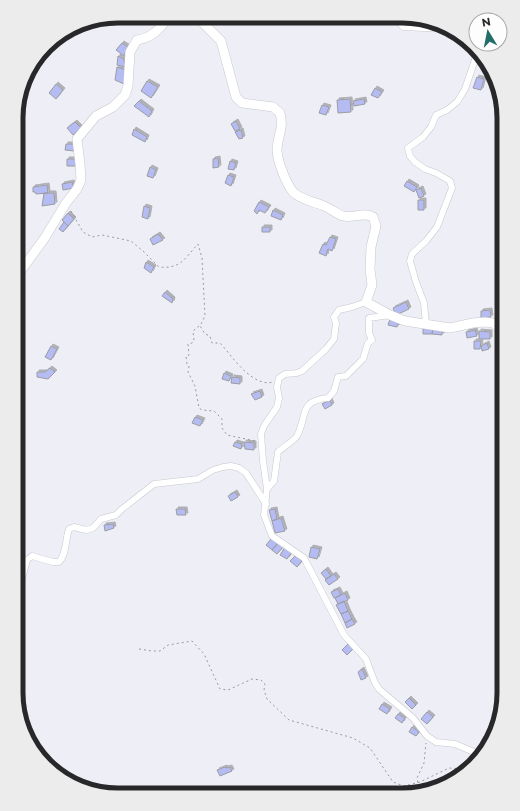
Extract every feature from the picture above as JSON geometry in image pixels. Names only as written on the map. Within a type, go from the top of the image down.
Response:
[{"type":"main road","points":[[23,268],[44,239],[66,203],[77,189],[81,180],[77,139],[96,116],[113,107],[125,95],[128,86],[130,52],[138,40],[146,39],[164,23]]},
{"type":"main road","points":[[203,23],[221,42],[236,97],[242,103],[273,107],[280,113],[282,123],[277,149],[278,156],[280,167],[293,192],[344,216],[369,214],[373,216],[376,226],[371,247],[370,269],[372,285],[366,302],[390,315],[406,321],[450,328],[485,322],[493,323],[497,326]]},
{"type":"street","points":[[399,23],[402,27],[436,29]]},
{"type":"street","points":[[426,324],[424,303],[410,261],[412,254],[426,241],[437,227],[452,188],[450,181],[414,162],[410,156],[408,148],[423,138],[431,127],[436,115],[447,110],[457,102],[465,89],[476,58]]},
{"type":"street","points":[[366,302],[339,310],[334,317],[336,323],[334,339],[326,349],[302,371],[285,374],[279,378],[277,387],[279,398],[277,407],[264,426],[262,434],[263,461],[267,488],[264,515],[272,536],[304,558],[344,635],[366,659],[378,689],[413,718],[427,736],[436,742],[455,744],[476,753]]},
{"type":"street","points":[[267,488],[274,482],[278,452],[297,437],[308,406],[312,401],[328,398],[334,391],[338,377],[346,376],[363,358],[368,343],[372,340],[369,333],[370,318],[390,315]]},
{"type":"street","points":[[23,575],[27,560],[32,556],[53,562],[59,562],[62,559],[69,529],[74,527],[86,530],[93,528],[101,519],[116,515],[154,484],[198,479],[219,468],[231,466],[239,468],[246,473],[266,504]]},
{"type":"path","points":[[66,203],[83,232],[92,237],[102,235],[131,241],[159,267],[168,268],[177,266],[198,244],[202,258],[205,316],[200,326],[193,330],[194,341],[188,344],[189,355],[186,356],[187,364],[189,366],[188,372],[195,386],[199,408],[202,410],[214,411],[222,419],[222,428],[227,435],[258,441]]},
{"type":"path","points":[[200,326],[205,334],[210,336],[212,343],[220,342],[244,370],[257,380],[262,383],[269,383],[279,378]]},
{"type":"path","points":[[139,648],[152,651],[160,650],[168,645],[192,641],[204,654],[220,689],[228,690],[252,679],[261,680],[265,684],[264,690],[267,699],[289,720],[353,738],[370,748],[393,782],[404,786],[418,783],[448,768],[459,769]]},
{"type":"path","points":[[417,787],[417,778],[424,763],[424,748],[427,736]]},
{"type":"building","points":[[122,43],[128,47],[124,56],[116,50]]},
{"type":"building","points":[[118,56],[124,59],[125,67],[117,65]]},
{"type":"building","points":[[117,67],[126,70],[124,84],[115,80]]},
{"type":"building","points":[[477,77],[484,79],[481,90],[473,88]]},
{"type":"building","points":[[147,81],[158,87],[151,98],[141,91]]},
{"type":"building","points":[[56,84],[63,90],[56,99],[49,93]]},
{"type":"building","points":[[375,88],[382,92],[378,98],[371,95]]},
{"type":"building","points":[[350,99],[351,112],[338,113],[337,100]]},
{"type":"building","points":[[364,99],[365,104],[354,106],[353,101]]},
{"type":"building","points":[[139,101],[152,111],[149,117],[134,106]]},
{"type":"building","points":[[322,105],[329,107],[326,115],[319,113]]},
{"type":"building","points":[[236,121],[240,129],[235,131],[231,124]]},
{"type":"building","points":[[75,122],[81,128],[73,135],[67,128]]},
{"type":"building","points":[[134,129],[147,137],[145,142],[132,135]]},
{"type":"building","points":[[241,130],[243,138],[239,139],[235,132]]},
{"type":"building","points":[[66,144],[74,144],[74,151],[65,150]]},
{"type":"building","points":[[218,158],[219,167],[213,168],[213,159]]},
{"type":"building","points":[[67,159],[77,159],[78,166],[67,166]]},
{"type":"building","points":[[230,161],[236,163],[234,170],[228,169]]},
{"type":"building","points":[[150,167],[156,170],[153,178],[147,176]]},
{"type":"building","points":[[228,175],[234,177],[231,186],[225,183]]},
{"type":"building","points":[[407,181],[417,187],[414,192],[404,186]]},
{"type":"building","points":[[72,182],[74,188],[63,190],[62,184]]},
{"type":"building","points":[[47,185],[48,193],[36,194],[33,192],[33,187]]},
{"type":"building","points":[[421,188],[424,196],[419,198],[416,190]]},
{"type":"building","points":[[44,193],[54,193],[55,204],[42,206]]},
{"type":"building","points":[[418,200],[424,200],[424,210],[418,210]]},
{"type":"building","points":[[259,202],[269,207],[265,213],[259,210],[257,214],[254,211]]},
{"type":"building","points":[[144,206],[150,208],[148,219],[142,217]]},
{"type":"building","points":[[273,210],[283,215],[281,220],[271,216]]},
{"type":"building","points":[[68,213],[74,219],[68,226],[62,220]]},
{"type":"building","points":[[64,222],[68,226],[63,232],[59,229]]},
{"type":"building","points":[[262,227],[270,227],[270,232],[262,232]]},
{"type":"building","points":[[158,234],[163,240],[153,245],[150,239]]},
{"type":"building","points":[[330,237],[336,239],[332,251],[328,249],[326,256],[319,253],[323,244],[326,245]]},
{"type":"building","points":[[146,262],[154,267],[151,273],[144,268]]},
{"type":"building","points":[[165,292],[173,299],[172,303],[162,296]]},
{"type":"building","points":[[406,302],[409,309],[396,315],[393,308]]},
{"type":"building","points":[[490,310],[491,317],[481,318],[481,311]]},
{"type":"building","points":[[390,319],[399,322],[397,327],[388,325]]},
{"type":"building","points":[[423,327],[433,328],[432,334],[423,334]]},
{"type":"building","points":[[433,328],[442,329],[442,335],[432,334]]},
{"type":"building","points":[[475,330],[477,336],[467,338],[466,332]]},
{"type":"building","points":[[479,331],[490,332],[490,339],[479,339]]},
{"type":"building","points":[[474,341],[481,341],[480,349],[474,349]]},
{"type":"building","points":[[487,343],[489,349],[482,351],[481,346]]},
{"type":"building","points":[[51,346],[57,349],[51,360],[45,357]]},
{"type":"building","points":[[50,368],[55,372],[48,379],[37,377],[37,372],[45,372]]},
{"type":"building","points":[[224,373],[231,376],[229,381],[222,379]]},
{"type":"building","points":[[232,377],[240,378],[240,384],[231,383]]},
{"type":"building","points":[[260,391],[262,397],[255,400],[251,394]]},
{"type":"building","points":[[330,400],[332,405],[325,409],[322,404]]},
{"type":"building","points":[[195,417],[203,420],[200,426],[192,423]]},
{"type":"building","points":[[235,442],[242,444],[241,449],[233,446]]},
{"type":"building","points":[[244,442],[254,443],[254,450],[245,449]]},
{"type":"building","points":[[235,492],[238,497],[231,501],[228,496]]},
{"type":"building","points":[[176,509],[185,509],[186,515],[177,515]]},
{"type":"building","points":[[275,509],[277,519],[272,521],[269,510]]},
{"type":"building","points":[[281,518],[285,531],[275,533],[272,521]]},
{"type":"building","points":[[113,524],[114,528],[105,531],[104,525]]},
{"type":"building","points":[[272,538],[278,543],[272,550],[266,545]]},
{"type":"building","points":[[278,543],[283,547],[277,554],[272,550]]},
{"type":"building","points":[[285,547],[292,552],[287,559],[280,555]]},
{"type":"building","points":[[311,547],[320,549],[317,559],[309,557]]},
{"type":"building","points":[[296,555],[302,561],[297,567],[290,561]]},
{"type":"building","points":[[326,569],[331,576],[326,579],[321,573]]},
{"type":"building","points":[[334,574],[338,579],[329,585],[325,580]]},
{"type":"building","points":[[338,589],[341,595],[334,598],[331,592]]},
{"type":"building","points":[[345,593],[348,600],[338,604],[335,598]]},
{"type":"building","points":[[344,601],[348,611],[341,614],[336,605]]},
{"type":"building","points":[[348,611],[352,619],[345,623],[341,614]]},
{"type":"building","points":[[352,619],[355,624],[347,628],[345,623]]},
{"type":"building","points":[[348,644],[353,649],[347,655],[342,650]]},
{"type":"building","points":[[362,669],[366,678],[361,680],[358,672]]},
{"type":"building","points":[[409,698],[416,705],[412,709],[405,702]]},
{"type":"building","points":[[382,704],[390,709],[387,714],[379,709]]},
{"type":"building","points":[[427,712],[433,717],[427,724],[421,719]]},
{"type":"building","points":[[398,714],[405,718],[402,723],[395,718]]},
{"type":"building","points":[[412,727],[419,732],[416,736],[409,732]]},
{"type":"building","points":[[484,736],[486,737],[483,743],[481,742]]},
{"type":"building","points":[[230,767],[232,771],[220,776],[217,770]]}]
